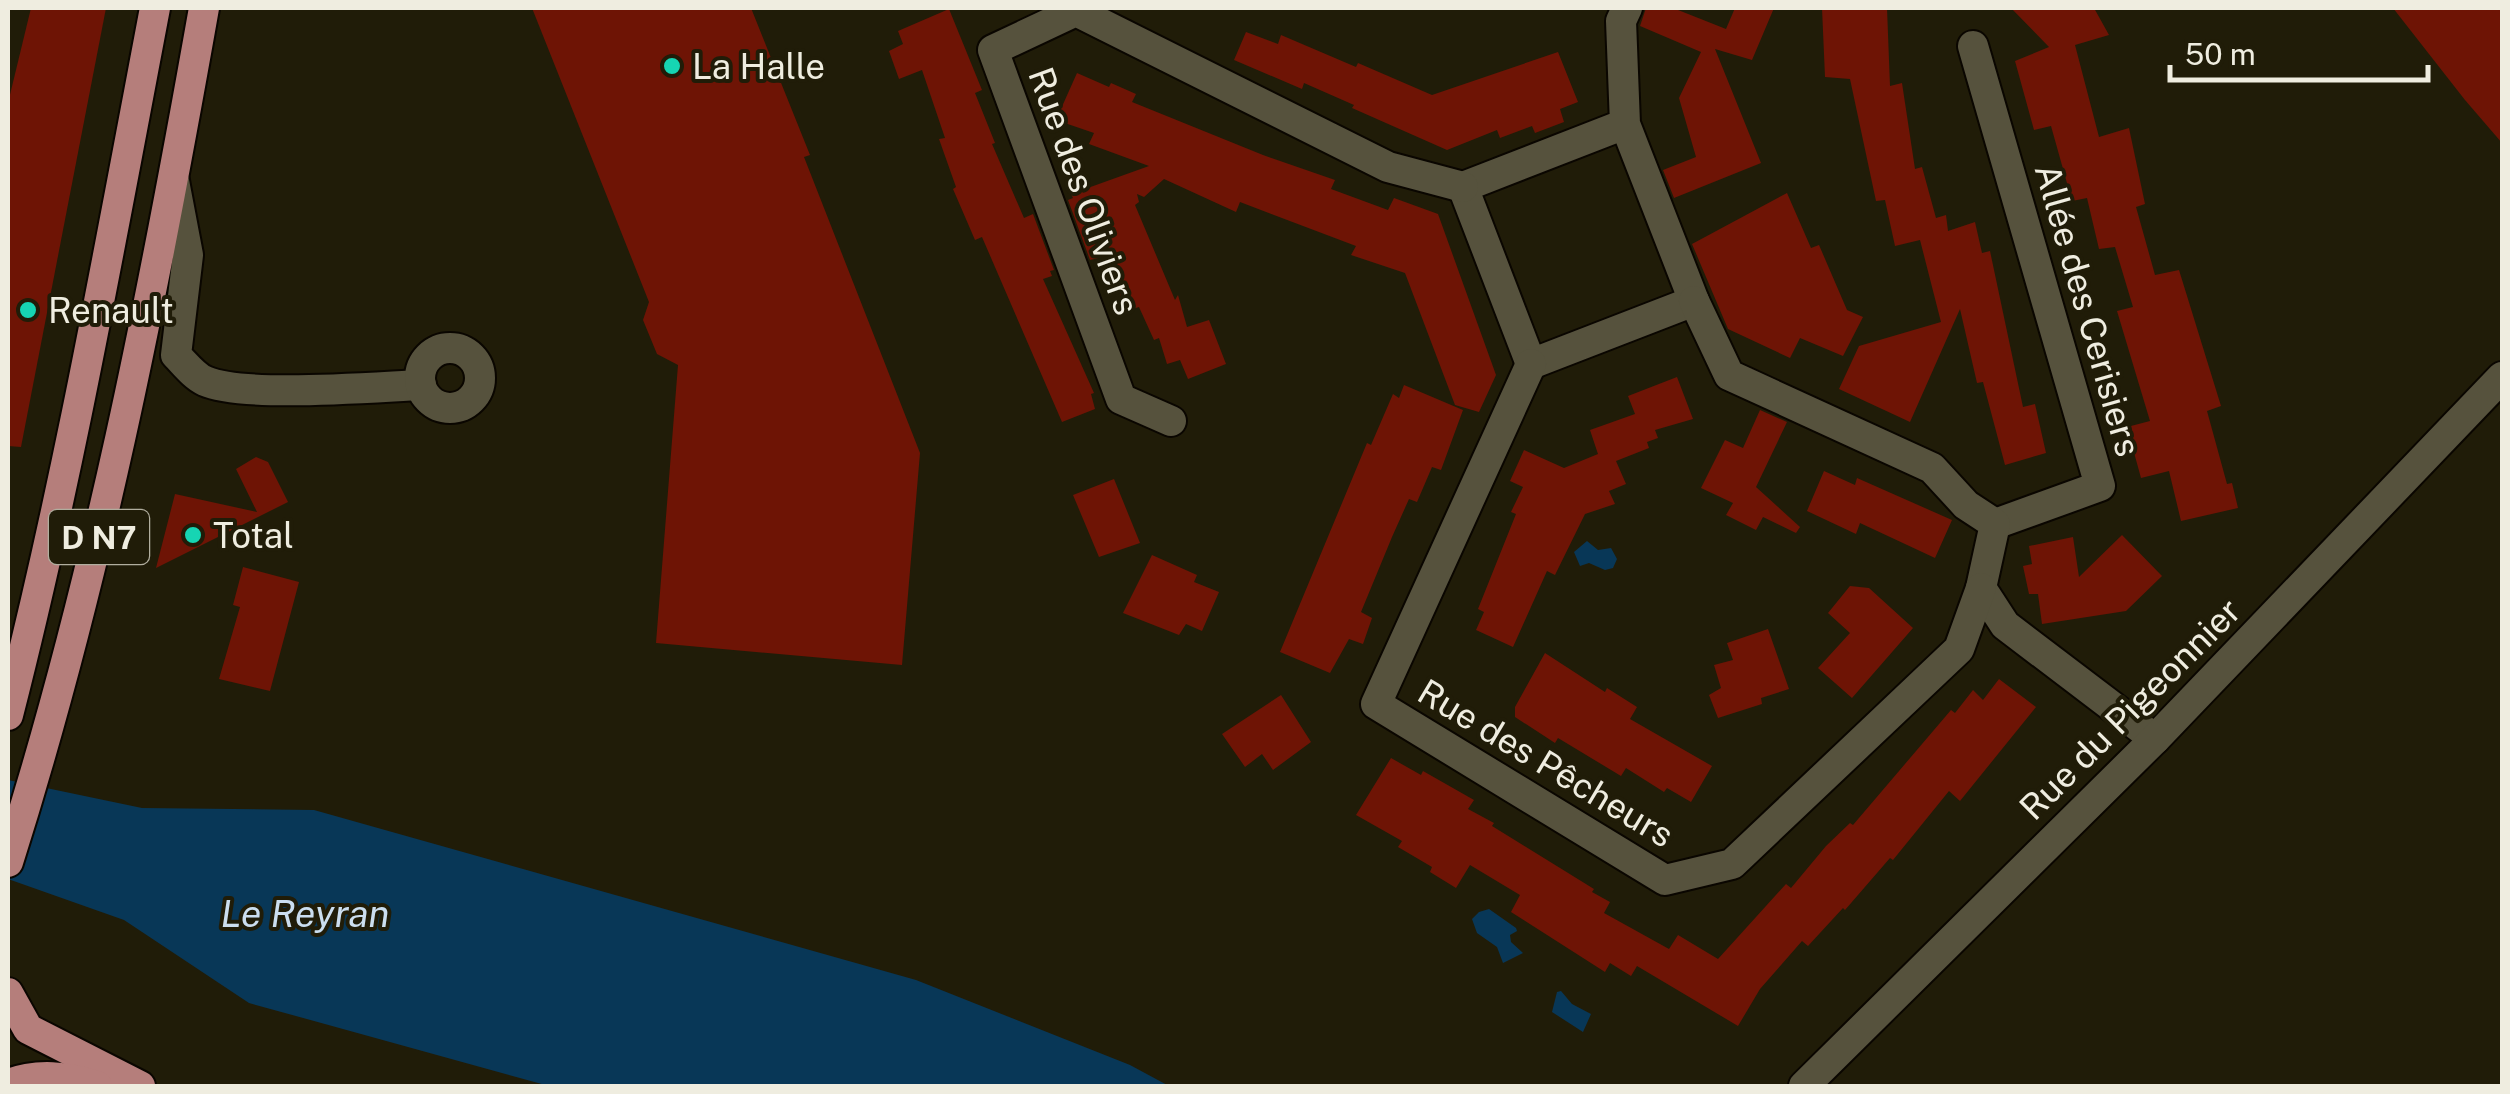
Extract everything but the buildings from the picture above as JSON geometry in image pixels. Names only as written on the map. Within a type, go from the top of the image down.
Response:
[{"type":"main road","name":"D N7","points":[[8,714],[38,598],[83,388],[155,8]]},
{"type":"main road","name":"D N7","points":[[8,862],[89,580],[174,178],[204,8]]},
{"type":"main road","points":[[8,993],[28,1029],[140,1086]]},
{"type":"main road","points":[[8,1084],[34,1076],[74,1079],[96,1086]]},
{"type":"street","points":[[1627,8],[1621,21],[1625,124],[1694,301],[1729,375],[1932,468],[1966,505],[1995,524],[1981,588],[2004,625],[2155,739]]},
{"type":"street","name":"Rue des Oliviers","points":[[1171,421],[1121,399],[993,50],[1078,9],[1388,168],[1463,187]]},
{"type":"street","name":"Allée des Cerisiers","points":[[1973,46],[2100,486],[1995,524]]},
{"type":"street","points":[[1625,124],[1463,187],[1531,364],[1694,301]]},
{"type":"street","points":[[174,178],[188,254],[176,356],[202,380],[223,386],[271,388],[421,385]]},
{"type":"street","name":"Rue des Pêcheurs","points":[[1531,364],[1376,704],[1665,880],[1732,864],[1959,650],[1981,588]]},
{"type":"street","name":"Rue du Pigeonnier","points":[[1804,1086],[2155,739],[2502,377]]},
{"type":"water","points":[[1587,541],[1598,550],[1611,548],[1617,559],[1613,568],[1605,570],[1589,563],[1580,566],[1574,552]]},
{"type":"water","name":"Le Reyran","points":[[8,780],[142,808],[314,810],[916,980],[1130,1065],[1169,1086],[549,1086],[249,1003],[124,920],[8,879]]},
{"type":"water","points":[[1489,909],[1516,928],[1510,935],[1511,942],[1523,953],[1503,963],[1497,947],[1477,933],[1472,919]]},
{"type":"water","points":[[1561,991],[1572,1004],[1591,1014],[1583,1032],[1552,1012],[1557,992]]},
{"type":"place","name":"La Halle","points":[[672,66]]},
{"type":"place","name":"Renault","points":[[28,310]]},
{"type":"place","name":"Total","points":[[193,535]]}]
